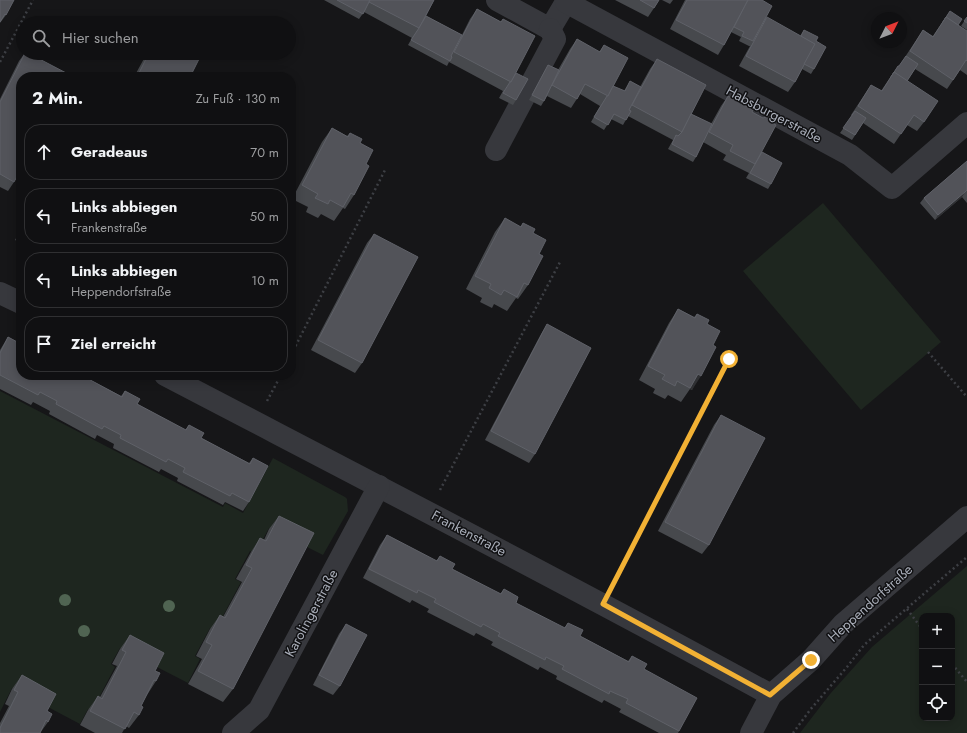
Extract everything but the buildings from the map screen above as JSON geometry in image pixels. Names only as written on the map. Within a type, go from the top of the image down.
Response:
[{"type":"street","points":[[496,150],[555,39],[550,29],[497,0]]},
{"type":"street","points":[[550,29],[566,1]]},
{"type":"street","name":"Habsburgerstraße","points":[[566,1],[850,155],[892,188],[967,123]]},
{"type":"street","points":[[0,293],[16,300]]},
{"type":"street","name":"Frankenstraße","points":[[175,380],[603,604],[770,695]]},
{"type":"street","name":"Karolingerstraße","points":[[233,733],[259,710],[379,486]]},
{"type":"street","name":"Heppendorfstraße","points":[[751,733],[770,695],[811,660],[843,624],[967,517]]},
{"type":"path","points":[[24,16],[32,0]]},
{"type":"path","points":[[0,62],[16,31]]},
{"type":"path","points":[[296,344],[385,170]]},
{"type":"path","points":[[428,512],[560,262]]},
{"type":"path","points":[[928,352],[967,397]]},
{"type":"path","points":[[603,604],[729,359]]},
{"type":"path","points":[[793,733],[810,710],[864,645],[967,557]]},
{"type":"path","points":[[907,609],[919,625]]},
{"type":"path","points":[[955,668],[967,682]]},
{"type":"shaded area","points":[[823,203],[941,342],[861,410],[743,271]]},
{"type":"shaded area","points":[[0,391],[223,507],[225,503],[243,513],[273,458],[345,497],[347,499],[348,511],[323,555],[269,528],[255,554],[250,551],[235,579],[241,582],[215,631],[210,628],[195,656],[200,659],[188,683],[120,648],[111,664],[115,667],[92,711],[88,709],[80,724],[12,688],[0,712]]},
{"type":"shaded area","points":[[967,566],[967,733],[800,733],[830,694],[872,647]]},
{"type":"route","points":[[729,359],[603,604],[770,695],[811,660]]}]
